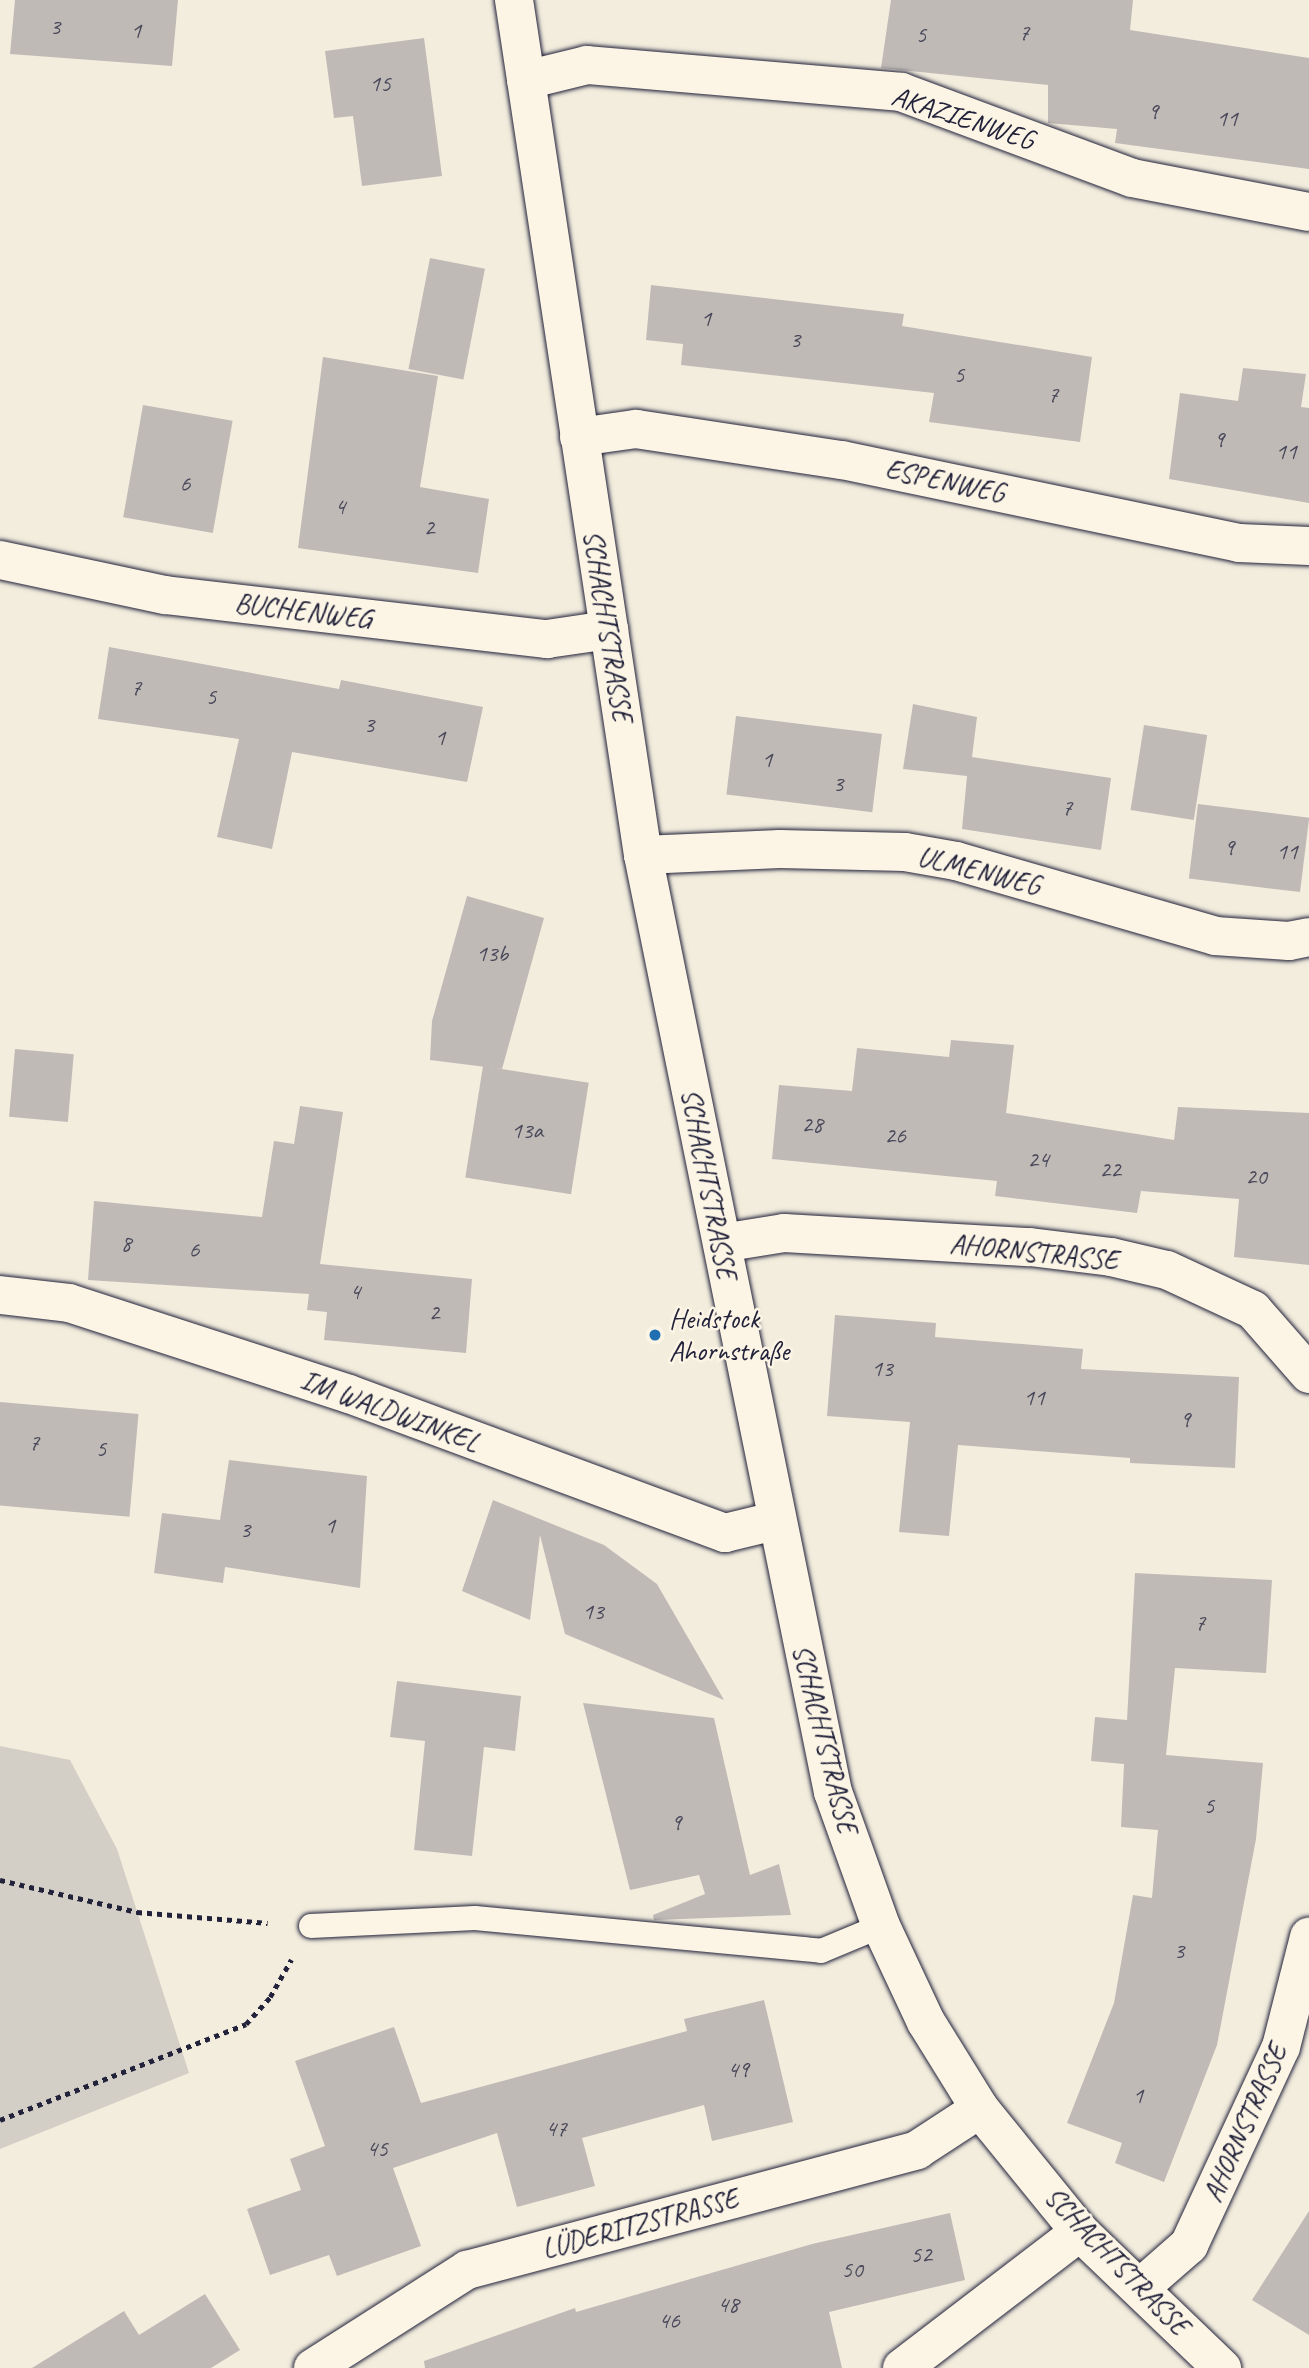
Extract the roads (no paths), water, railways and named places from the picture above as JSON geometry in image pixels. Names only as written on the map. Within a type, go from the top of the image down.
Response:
[{"type":"street","name":"SCHACHTSTRASSE","points":[[514,0],[643,855],[775,1521],[833,1792],[881,1926],[926,2022],[980,2109],[1080,2232],[1142,2287],[1222,2368]]},
{"type":"street","name":"AKAZIENWEG","points":[[526,80],[587,65],[901,92],[1132,177],[1309,212]]},
{"type":"street","name":"ESPENWEG","points":[[579,437],[636,429],[842,460],[1238,543],[1309,546]]},
{"type":"street","name":"BUCHENWEG","points":[[0,560],[165,595],[533,638],[609,630]]},
{"type":"street","name":"ULMENWEG","points":[[643,855],[780,849],[905,852],[956,861],[1215,936],[1289,941],[1309,937]]},
{"type":"street","name":"AHORNSTRASSE","points":[[722,1243],[784,1233],[1030,1247],[1111,1256],[1167,1270],[1253,1310],[1309,1374]]},
{"type":"street","name":"IM WALDWINKEL","points":[[0,1294],[69,1303],[349,1394],[725,1534],[775,1521]]},
{"type":"street","name":"AHORNSTRASSE","points":[[1142,2287],[1189,2245],[1281,2047],[1309,1937]]},
{"type":"street","name":"LÜDERITZSTRASSE","points":[[313,2368],[467,2270],[917,2150],[980,2109]]},
{"type":"street","points":[[902,2368],[1080,2232]]},
{"type":"lane","points":[[311,1926],[475,1918],[821,1951],[881,1926]]},
{"type":"place","name":"Heidstock Ahornstraße","points":[[655,1335]]}]
